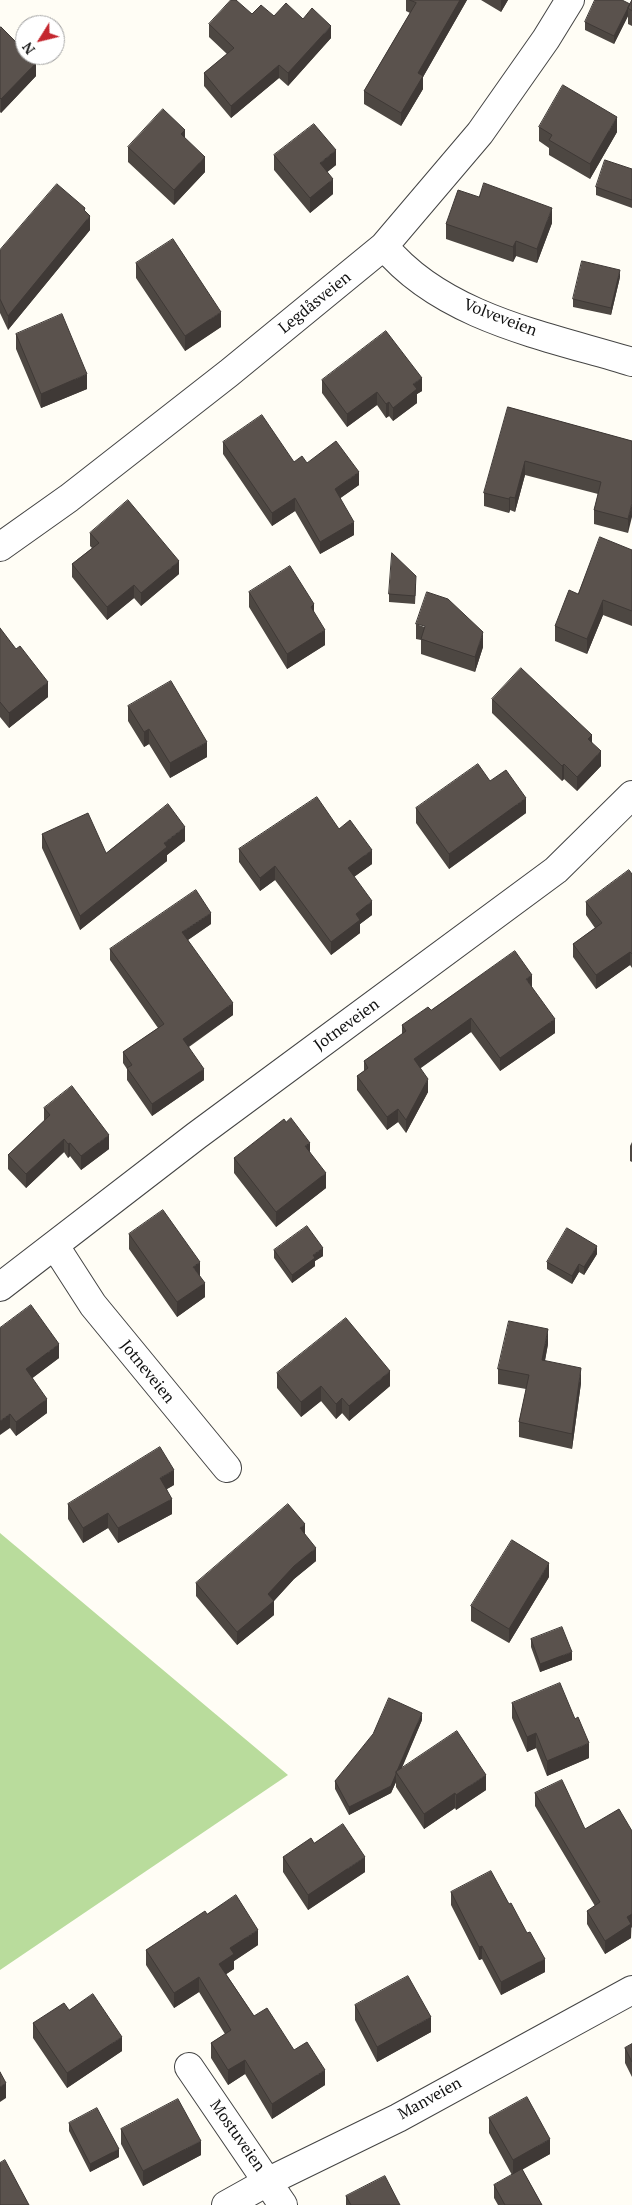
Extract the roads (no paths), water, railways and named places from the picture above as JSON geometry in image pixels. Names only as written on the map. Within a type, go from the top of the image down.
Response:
[{"type":"street","name":"Legdåsveien","points":[[0,547],[69,498],[222,379],[384,246],[480,133],[546,39],[570,0]]},
{"type":"street","name":"Volveveien","points":[[384,246],[401,265],[422,282],[477,312],[503,323],[632,362]]},
{"type":"street","name":"Jotneveien","points":[[0,1287],[196,1136],[556,870],[632,795]]},
{"type":"street","name":"Jotneveien","points":[[55,1246],[94,1305],[227,1468]]},
{"type":"street","name":"Manveien","points":[[226,2205],[268,2181],[398,2118],[632,1990]]},
{"type":"street","name":"Mostuveien","points":[[189,2067],[283,2205]]}]
